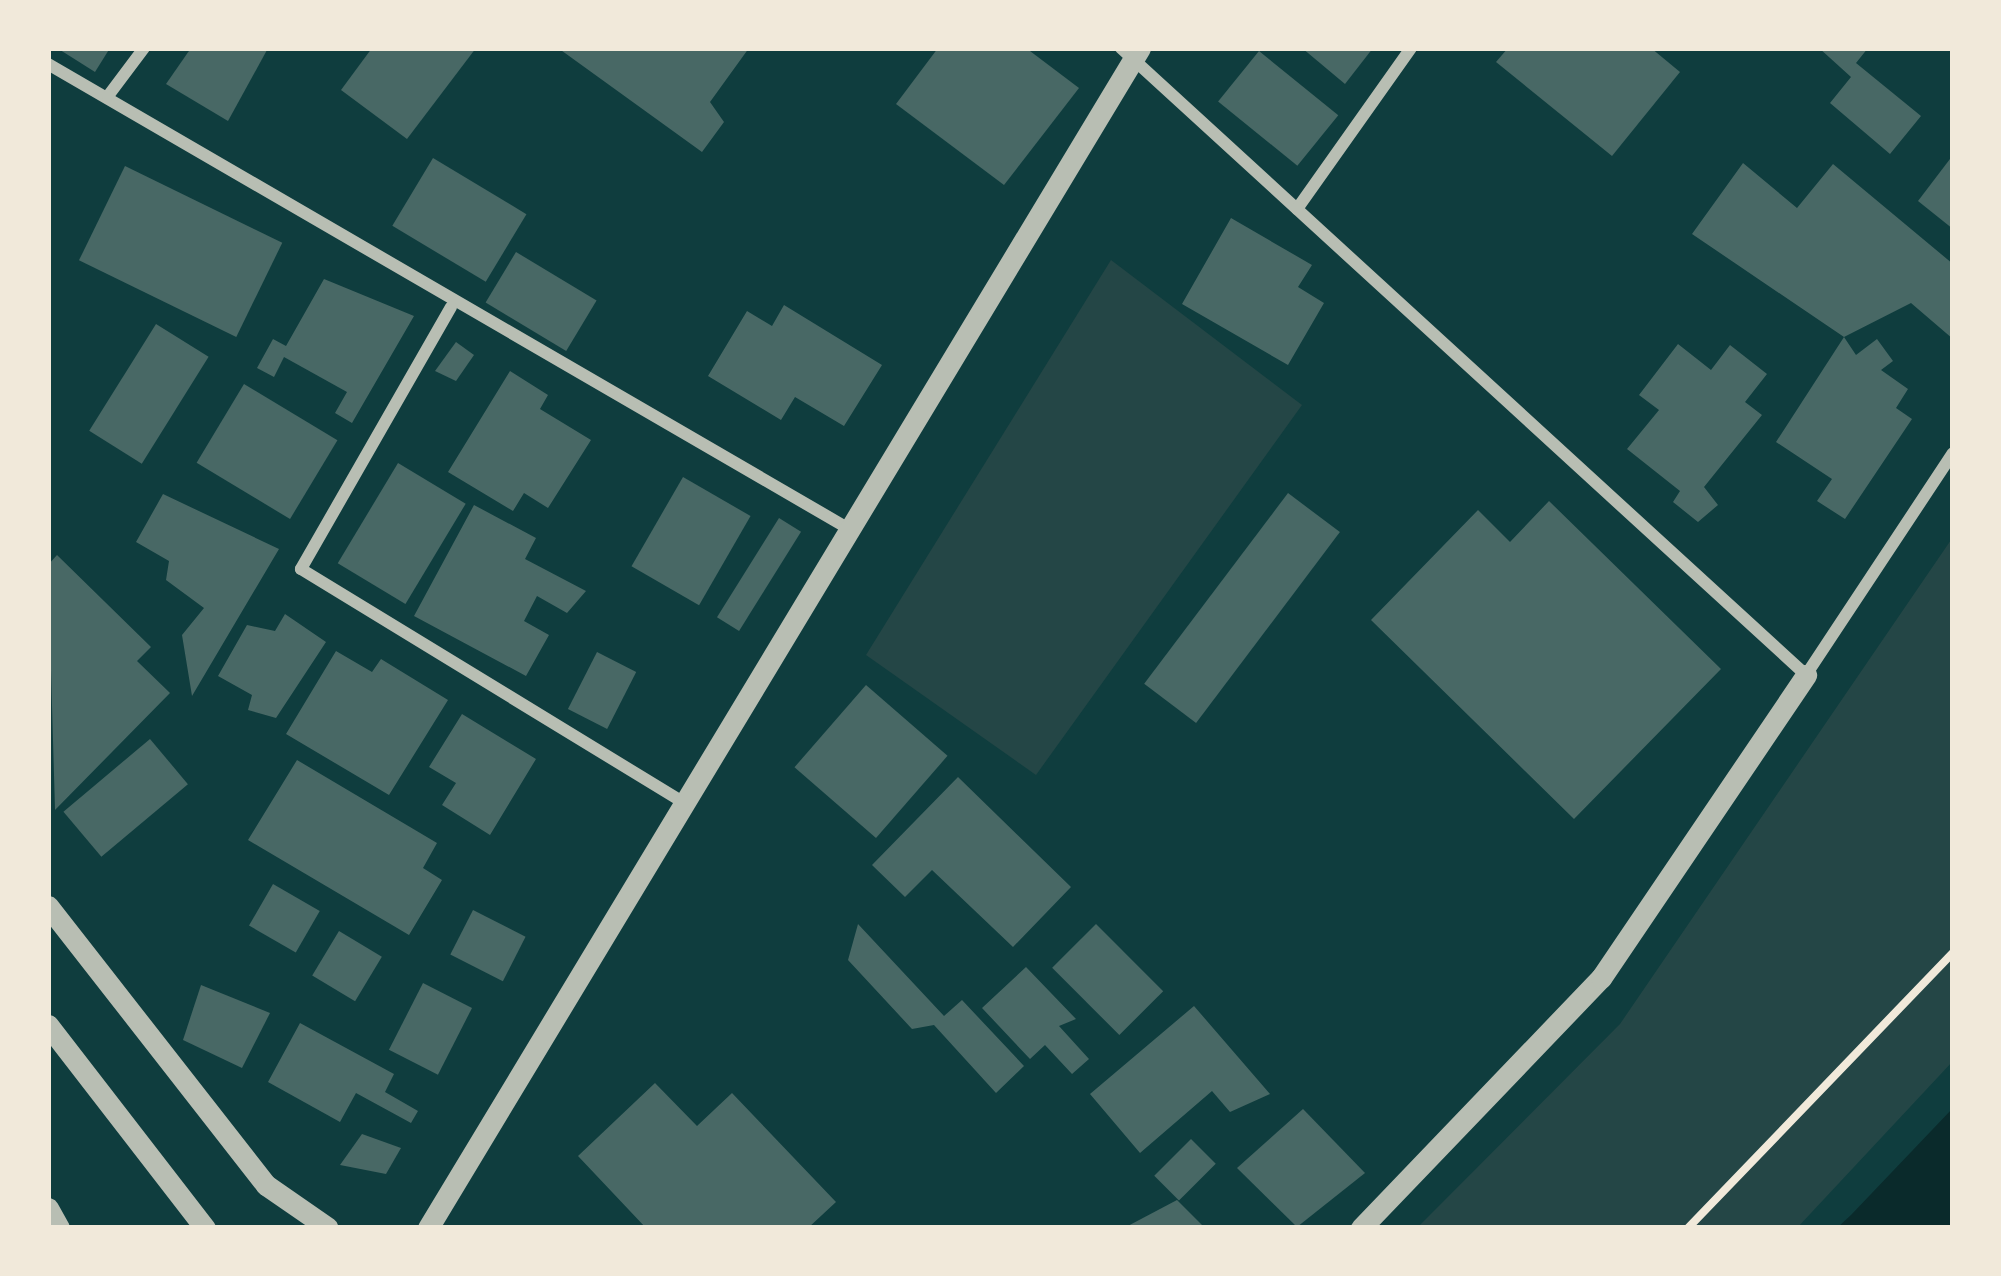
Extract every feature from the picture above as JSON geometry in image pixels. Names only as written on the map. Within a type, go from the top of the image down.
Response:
[{"type":"street","points":[[108,96],[144,48]]},
{"type":"street","points":[[1297,209],[1411,48]]},
{"type":"street","points":[[428,1228],[852,531],[1131,52],[1806,675]]},
{"type":"street","points":[[48,64],[451,307],[852,531]]},
{"type":"street","points":[[451,307],[301,569],[684,803]]},
{"type":"street","points":[[1361,1228],[1601,978],[1953,453]]},
{"type":"street","points":[[48,906],[266,1185],[328,1228]]},
{"type":"street","points":[[48,1024],[205,1228]]},
{"type":"street","points":[[48,1208],[59,1228]]},
{"type":"path","points":[[1688,1228],[1953,953]]},
{"type":"shaded area","points":[[1111,260],[1302,405],[1036,775],[866,655]]},
{"type":"shaded area","points":[[1953,537],[1953,1061],[1797,1228],[1417,1228],[1620,1024]]},
{"type":"shaded area","points":[[1953,1108],[1953,1228],[1837,1228],[1851,1215]]},
{"type":"building","points":[[57,48],[110,48],[95,72]]},
{"type":"building","points":[[191,48],[267,50],[228,121],[166,84]]},
{"type":"building","points":[[372,48],[476,48],[407,139],[341,90]]},
{"type":"building","points":[[558,48],[749,48],[710,102],[724,122],[702,152]]},
{"type":"building","points":[[938,48],[1026,48],[1079,88],[1004,185],[896,104]]},
{"type":"building","points":[[1302,48],[1373,48],[1345,84]]},
{"type":"building","points":[[1508,48],[1651,48],[1680,72],[1612,156],[1496,62]]},
{"type":"building","points":[[1819,48],[1868,48],[1856,63],[1921,116],[1890,154],[1830,103],[1851,77]]},
{"type":"building","points":[[1259,51],[1338,115],[1297,166],[1218,102]]},
{"type":"building","points":[[1953,155],[1953,229],[1918,201]]},
{"type":"building","points":[[433,158],[526,214],[486,282],[392,226]]},
{"type":"building","points":[[1743,163],[1797,208],[1833,164],[1953,264],[1953,339],[1911,303],[1844,337],[1692,234]]},
{"type":"building","points":[[125,166],[282,243],[236,337],[79,260]]},
{"type":"building","points":[[1231,218],[1312,265],[1298,287],[1324,303],[1288,365],[1182,304]]},
{"type":"building","points":[[516,252],[597,300],[566,351],[486,303]]},
{"type":"building","points":[[324,279],[414,316],[352,423],[335,413],[347,392],[284,357],[274,377],[257,368],[273,339],[286,346]]},
{"type":"building","points":[[784,305],[882,365],[844,426],[795,397],[781,420],[708,376],[747,311],[772,326]]},
{"type":"building","points":[[156,324],[209,357],[142,464],[89,431]]},
{"type":"building","points":[[1844,337],[1856,355],[1877,339],[1893,361],[1881,370],[1908,389],[1896,408],[1912,419],[1845,519],[1817,501],[1832,479],[1776,442]]},
{"type":"building","points":[[456,342],[474,355],[456,381],[435,371]]},
{"type":"building","points":[[1678,344],[1711,370],[1730,345],[1767,374],[1745,402],[1762,415],[1704,487],[1718,505],[1698,522],[1673,502],[1680,491],[1627,449],[1659,410],[1639,395]]},
{"type":"building","points":[[510,371],[548,395],[540,409],[591,440],[548,508],[524,493],[513,511],[448,472]]},
{"type":"building","points":[[244,384],[337,440],[290,519],[197,463]]},
{"type":"building","points":[[398,463],[466,504],[405,604],[338,563]]},
{"type":"building","points":[[683,477],[751,516],[699,605],[632,566]]},
{"type":"building","points":[[1288,493],[1340,532],[1196,723],[1144,684]]},
{"type":"building","points":[[163,494],[279,549],[192,696],[182,635],[204,608],[166,580],[169,561],[136,542]]},
{"type":"building","points":[[1549,501],[1721,669],[1574,819],[1371,620],[1478,510],[1510,542]]},
{"type":"building","points":[[474,505],[536,538],[525,559],[586,591],[567,613],[537,596],[524,621],[549,635],[526,676],[414,616]]},
{"type":"building","points":[[779,518],[801,532],[739,631],[717,617]]},
{"type":"building","points":[[57,555],[151,647],[137,661],[170,693],[55,810],[48,565]]},
{"type":"building","points":[[285,614],[326,642],[276,718],[248,710],[252,695],[218,676],[247,625],[275,631]]},
{"type":"building","points":[[336,651],[372,672],[381,659],[448,700],[389,795],[286,734]]},
{"type":"building","points":[[597,652],[636,672],[607,729],[568,709]]},
{"type":"building","points":[[866,685],[948,756],[876,838],[794,767]]},
{"type":"building","points":[[462,714],[536,759],[490,835],[442,805],[456,783],[429,767]]},
{"type":"building","points":[[150,739],[188,784],[101,857],[63,812]]},
{"type":"building","points":[[297,760],[437,843],[423,868],[442,880],[409,935],[248,840]]},
{"type":"building","points":[[958,777],[1071,887],[1013,947],[932,870],[905,897],[872,865]]},
{"type":"building","points":[[273,884],[320,911],[296,953],[249,926]]},
{"type":"building","points":[[473,910],[526,937],[503,981],[450,955]]},
{"type":"building","points":[[858,924],[944,1016],[962,1000],[1024,1066],[996,1093],[934,1025],[912,1029],[848,960]]},
{"type":"building","points":[[1096,924],[1163,991],[1119,1035],[1052,968]]},
{"type":"building","points":[[339,931],[382,957],[355,1001],[312,976]]},
{"type":"building","points":[[1026,967],[1076,1019],[1059,1026],[1089,1059],[1072,1074],[1045,1045],[1030,1059],[982,1008]]},
{"type":"building","points":[[423,983],[472,1008],[438,1075],[389,1050]]},
{"type":"building","points":[[201,985],[270,1013],[242,1068],[183,1040]]},
{"type":"building","points":[[1194,1006],[1270,1094],[1230,1112],[1212,1091],[1140,1153],[1090,1094]]},
{"type":"building","points":[[300,1023],[394,1074],[385,1092],[418,1111],[411,1123],[356,1093],[340,1122],[268,1082]]},
{"type":"building","points":[[655,1083],[697,1126],[732,1093],[836,1202],[808,1228],[646,1228],[578,1156]]},
{"type":"building","points":[[1303,1109],[1365,1173],[1297,1227],[1237,1168]]},
{"type":"building","points":[[362,1134],[401,1148],[386,1174],[340,1165]]},
{"type":"building","points":[[1191,1139],[1216,1164],[1179,1201],[1154,1176]]},
{"type":"building","points":[[1177,1200],[1205,1228],[1124,1228]]}]
